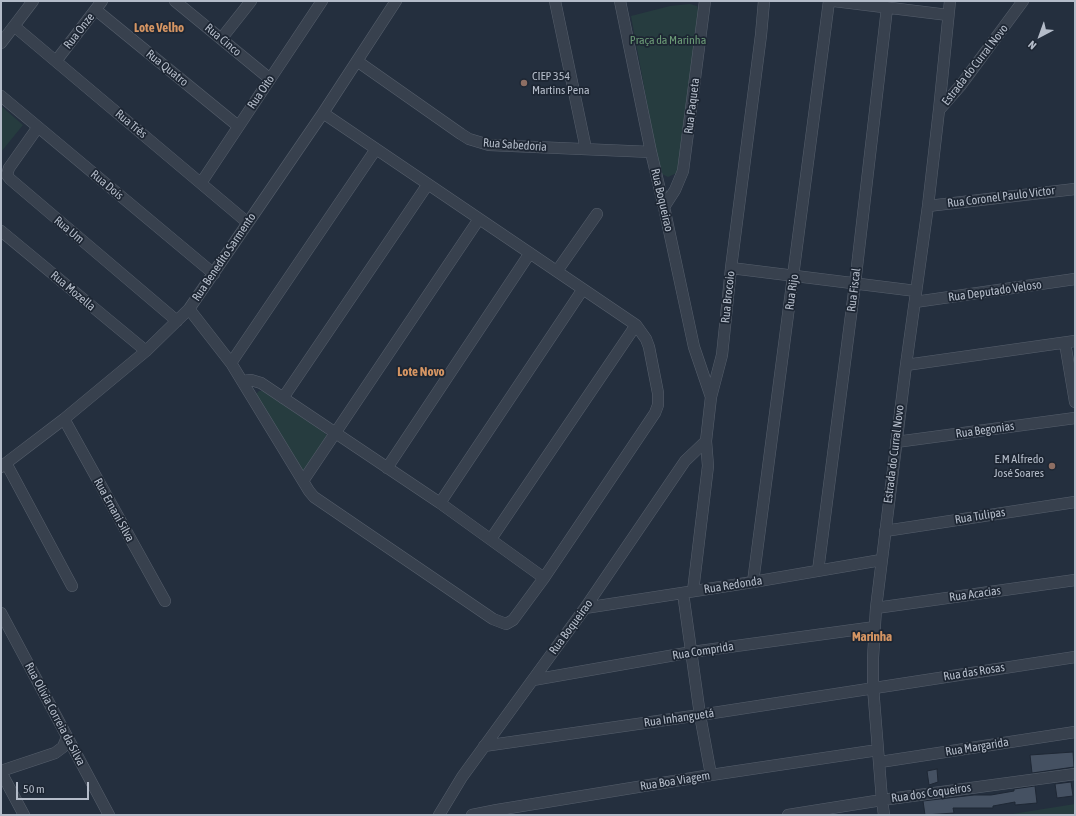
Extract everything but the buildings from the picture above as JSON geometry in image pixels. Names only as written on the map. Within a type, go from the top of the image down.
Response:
[{"type":"street","points":[[1,43],[32,1]]},
{"type":"street","name":"Rua Cinco","points":[[176,1],[270,79]]},
{"type":"street","points":[[221,39],[251,1]]},
{"type":"street","name":"Rua Oito","points":[[201,183],[322,1]]},
{"type":"street","name":"Rua Benedito Sarmento","points":[[3,465],[64,419],[146,351],[189,309],[323,113],[396,1]]},
{"type":"street","points":[[555,1],[586,149]]},
{"type":"street","name":"Rua Boqueirao","points":[[620,1],[694,348],[711,397]]},
{"type":"street","name":"Rua Paqueta","points":[[664,207],[675,190],[683,171],[706,1]]},
{"type":"street","name":"Rua Brocoio","points":[[711,775],[700,715],[692,652],[688,592],[708,466],[706,441],[711,397],[722,355],[730,268],[764,1]]},
{"type":"street","name":"Rua Rijo","points":[[753,582],[829,1]]},
{"type":"street","points":[[834,1],[948,15]]},
{"type":"street","name":"Estrada do Curral Novo","points":[[884,815],[873,688],[876,608],[896,442],[928,206],[950,1]]},
{"type":"street","name":"Estrada do Curral Novo","points":[[939,110],[961,85],[1024,1]]},
{"type":"street","name":"Rua Onze","points":[[56,61],[99,5]]},
{"type":"street","name":"Rua Quatro","points":[[99,5],[238,126]]},
{"type":"street","name":"Rua Fiscal","points":[[818,571],[855,284],[887,8]]},
{"type":"street","name":"Rua Três","points":[[14,26],[248,223]]},
{"type":"street","name":"Rua Sabedoria","points":[[357,61],[469,139],[489,144],[651,152]]},
{"type":"street","name":"Rua Dois","points":[[1,96],[214,274]]},
{"type":"street","points":[[189,309],[231,363],[243,381],[309,491],[322,502],[501,623],[506,624],[513,620],[544,578],[655,413],[658,405],[658,393],[646,338],[636,325],[323,113]]},
{"type":"street","name":"Rua Um","points":[[38,127],[9,168],[7,175],[177,321]]},
{"type":"street","points":[[231,363],[376,149]]},
{"type":"street","points":[[283,398],[428,184]]},
{"type":"street","name":"Rua Coronel Paulo Victor","points":[[928,206],[1075,189]]},
{"type":"street","points":[[557,271],[597,214]]},
{"type":"street","points":[[303,481],[480,219]]},
{"type":"street","name":"Rua Mozella","points":[[1,231],[146,351]]},
{"type":"street","points":[[387,468],[530,253]]},
{"type":"street","name":"Rua Deputado Veloso","points":[[730,268],[855,284],[915,297],[1075,279]]},
{"type":"street","points":[[440,503],[583,289]]},
{"type":"street","points":[[490,539],[636,325]]},
{"type":"street","points":[[906,365],[1070,342],[1075,402]]},
{"type":"street","points":[[243,381],[256,381],[283,398],[440,503],[544,578]]},
{"type":"street","name":"Rua Begonias","points":[[896,442],[1075,418]]},
{"type":"street","name":"Rua Ernani Silva","points":[[64,419],[165,601]]},
{"type":"street","name":"Rua Boqueirao","points":[[438,815],[484,746],[585,608],[685,461],[706,441]]},
{"type":"street","points":[[3,465],[72,586]]},
{"type":"street","name":"Rua Tulipas","points":[[885,531],[1075,502]]},
{"type":"street","name":"Rua Redonda","points":[[585,608],[753,582],[881,560]]},
{"type":"street","name":"Rua Acacias","points":[[876,608],[1075,580]]},
{"type":"street","name":"Rua Olivia Correia da Silva","points":[[1,613],[109,815]]},
{"type":"street","name":"Rua Comprida","points":[[533,680],[692,652],[875,627]]},
{"type":"street","name":"Rua das Rosas","points":[[873,688],[1075,657]]},
{"type":"street","name":"Rua Inhanguetá","points":[[484,746],[873,688]]},
{"type":"street","name":"Rua Margarida","points":[[880,762],[1075,732]]},
{"type":"street","points":[[24,815],[1,772],[55,753],[63,747],[67,737]]},
{"type":"street","name":"Rua Boa Viagem","points":[[472,815],[505,808],[711,775],[878,750]]},
{"type":"street","name":"Rua dos Coqueiros","points":[[788,815],[882,800],[1075,774]]},
{"type":"green space","name":"Praça da Marinha","points":[[690,4],[697,6],[703,20],[679,172],[668,177],[660,173],[631,16],[670,6]]},
{"type":"green space","points":[[1,106],[23,125],[1,152]]},
{"type":"green space","points":[[259,391],[263,391],[325,433],[327,436],[304,470],[302,470],[256,394]]},
{"type":"green space","points":[[1075,804],[1075,815],[1006,815]]},
{"type":"place","name":"CIEP 354 Martins Pena","points":[[524,83]]},
{"type":"place","name":"E.M Alfredo José Soares","points":[[1052,466]]},
{"type":"district","name":"Lote Velho","points":[[159,28]]},
{"type":"district","name":"Lote Novo","points":[[421,372]]},
{"type":"district","name":"Marinha","points":[[872,637]]}]
